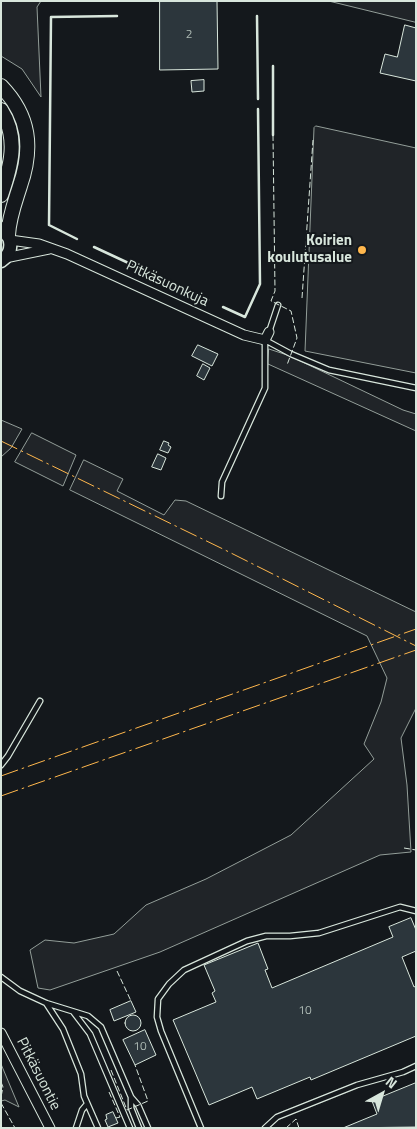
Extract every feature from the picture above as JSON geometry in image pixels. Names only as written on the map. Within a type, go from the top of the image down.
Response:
[{"type":"highway","points":[[1,86],[8,92],[22,116],[28,142],[28,158],[7,234]]},
{"type":"highway","points":[[1,110],[8,124],[12,146],[12,161],[1,195]]},
{"type":"main road","points":[[3,260],[9,253],[7,234]]},
{"type":"street","name":"Pitkäsuonkuja","points":[[7,234],[77,258],[244,335],[267,336]]},
{"type":"street","name":"Pitkäsuonkuja","points":[[3,260],[49,249]]},
{"type":"street","name":"Pitkäsuontie","points":[[1,1033],[50,1128]]},
{"type":"lane","points":[[220,496],[222,482],[264,388],[267,336],[278,305]]},
{"type":"lane","points":[[267,336],[291,354],[329,370],[416,388]]},
{"type":"lane","points":[[1,765],[40,701]]},
{"type":"lane","points":[[201,1128],[157,1017],[158,999],[169,984],[184,970],[247,941],[266,936],[319,933],[400,907],[416,911]]},
{"type":"lane","points":[[1,977],[20,991],[46,1004],[88,1016],[102,1027],[130,1097],[131,1108],[139,1128]]},
{"type":"lane","points":[[46,1004],[63,1029],[81,1074],[87,1104],[98,1128]]},
{"type":"lane","points":[[74,1012],[90,1034],[130,1128]]},
{"type":"lane","points":[[265,1128],[277,1117],[357,1085],[403,1072],[416,1066]]},
{"type":"lane","points":[[130,1097],[138,1105],[148,1128]]},
{"type":"lane","points":[[76,1128],[82,1110],[87,1104]]},
{"type":"shaded area","points":[[1,1],[41,1],[37,7],[41,97],[22,69],[1,56]]},
{"type":"shaded area","points":[[329,1],[416,1],[416,22]]},
{"type":"shaded area","name":"Koirien koulutusalue","points":[[316,126],[416,148],[416,373],[305,351],[314,128]]},
{"type":"shaded area","points":[[269,349],[290,356],[403,410],[416,414],[416,431],[268,364]]},
{"type":"shaded area","points":[[1,420],[22,429],[11,448],[1,457]]},
{"type":"shaded area","points":[[32,433],[76,455],[63,486],[15,462]]},
{"type":"shaded area","points":[[84,460],[123,479],[117,491],[164,515],[175,500],[186,501],[416,612],[416,708],[401,738],[407,785],[411,852],[380,855],[160,952],[50,990],[38,988],[30,950],[45,940],[74,943],[114,934],[146,905],[206,879],[291,835],[374,759],[364,744],[381,702],[387,678],[367,636],[70,490]]},
{"type":"shaded area","points":[[1,1064],[19,1107],[5,1100],[1,1101]]},
{"type":"building","points":[[160,1],[217,1],[218,69],[160,70]]},
{"type":"building","points":[[405,25],[416,28],[416,81],[380,73],[385,54],[397,57]]},
{"type":"building","points":[[204,80],[204,91],[192,92],[191,81]]},
{"type":"building","points":[[198,345],[218,354],[212,366],[192,356]]},
{"type":"building","points":[[203,364],[210,368],[204,380],[197,376]]},
{"type":"building","points":[[164,441],[169,443],[168,445],[171,447],[168,453],[160,450]]},
{"type":"building","points":[[158,454],[166,458],[161,470],[152,467]]},
{"type":"building","points":[[411,918],[416,930],[416,951],[402,957],[414,987],[416,986],[416,1036],[311,1080],[310,1077],[257,1099],[252,1087],[209,1105],[173,1020],[216,1002],[212,993],[215,991],[204,965],[258,943],[268,969],[265,970],[272,988],[393,937],[389,927]]},
{"type":"building","points":[[131,1001],[136,1012],[114,1021],[110,1010]]},
{"type":"building","points":[[130,1015],[136,1015],[141,1020],[139,1029],[130,1031],[125,1026],[125,1020]]},
{"type":"building","points":[[145,1030],[156,1055],[135,1065],[123,1040]]},
{"type":"building","points":[[416,1083],[416,1127],[343,1128],[377,1114],[372,1101]]},
{"type":"building","points":[[113,1112],[118,1123],[108,1127],[105,1120],[107,1119],[106,1115]]},
{"type":"fence","points":[[273,135],[275,291],[271,301],[291,311],[297,338],[287,365]]},
{"type":"fence","points":[[302,298],[313,140]]},
{"type":"fence","points":[[404,848],[416,850]]},
{"type":"fence","points":[[117,971],[131,1001]]},
{"type":"fence","points":[[111,1070],[127,1110],[148,1101],[135,1065]]},
{"type":"fence","points":[[1,1082],[3,1087],[1,1097]]},
{"type":"fence","points":[[109,1092],[120,1117],[116,1118]]},
{"type":"fence","points":[[1,1103],[15,1128]]},
{"type":"fence","points":[[286,1128],[296,1119],[299,1128]]},
{"type":"wall","points":[[77,239],[49,225],[51,17],[117,16]]},
{"type":"wall","points":[[257,16],[258,99]]},
{"type":"wall","points":[[273,66],[273,135]]},
{"type":"wall","points":[[223,307],[245,317],[260,284],[258,109]]},
{"type":"wall","points":[[94,247],[208,300]]},
{"type":"power","points":[[1,441],[416,646]]},
{"type":"power","points":[[1,776],[416,629]]},
{"type":"power","points":[[1,796],[416,650]]},
{"type":"place","name":"Koirien koulutusalue","points":[[362,250]]}]
